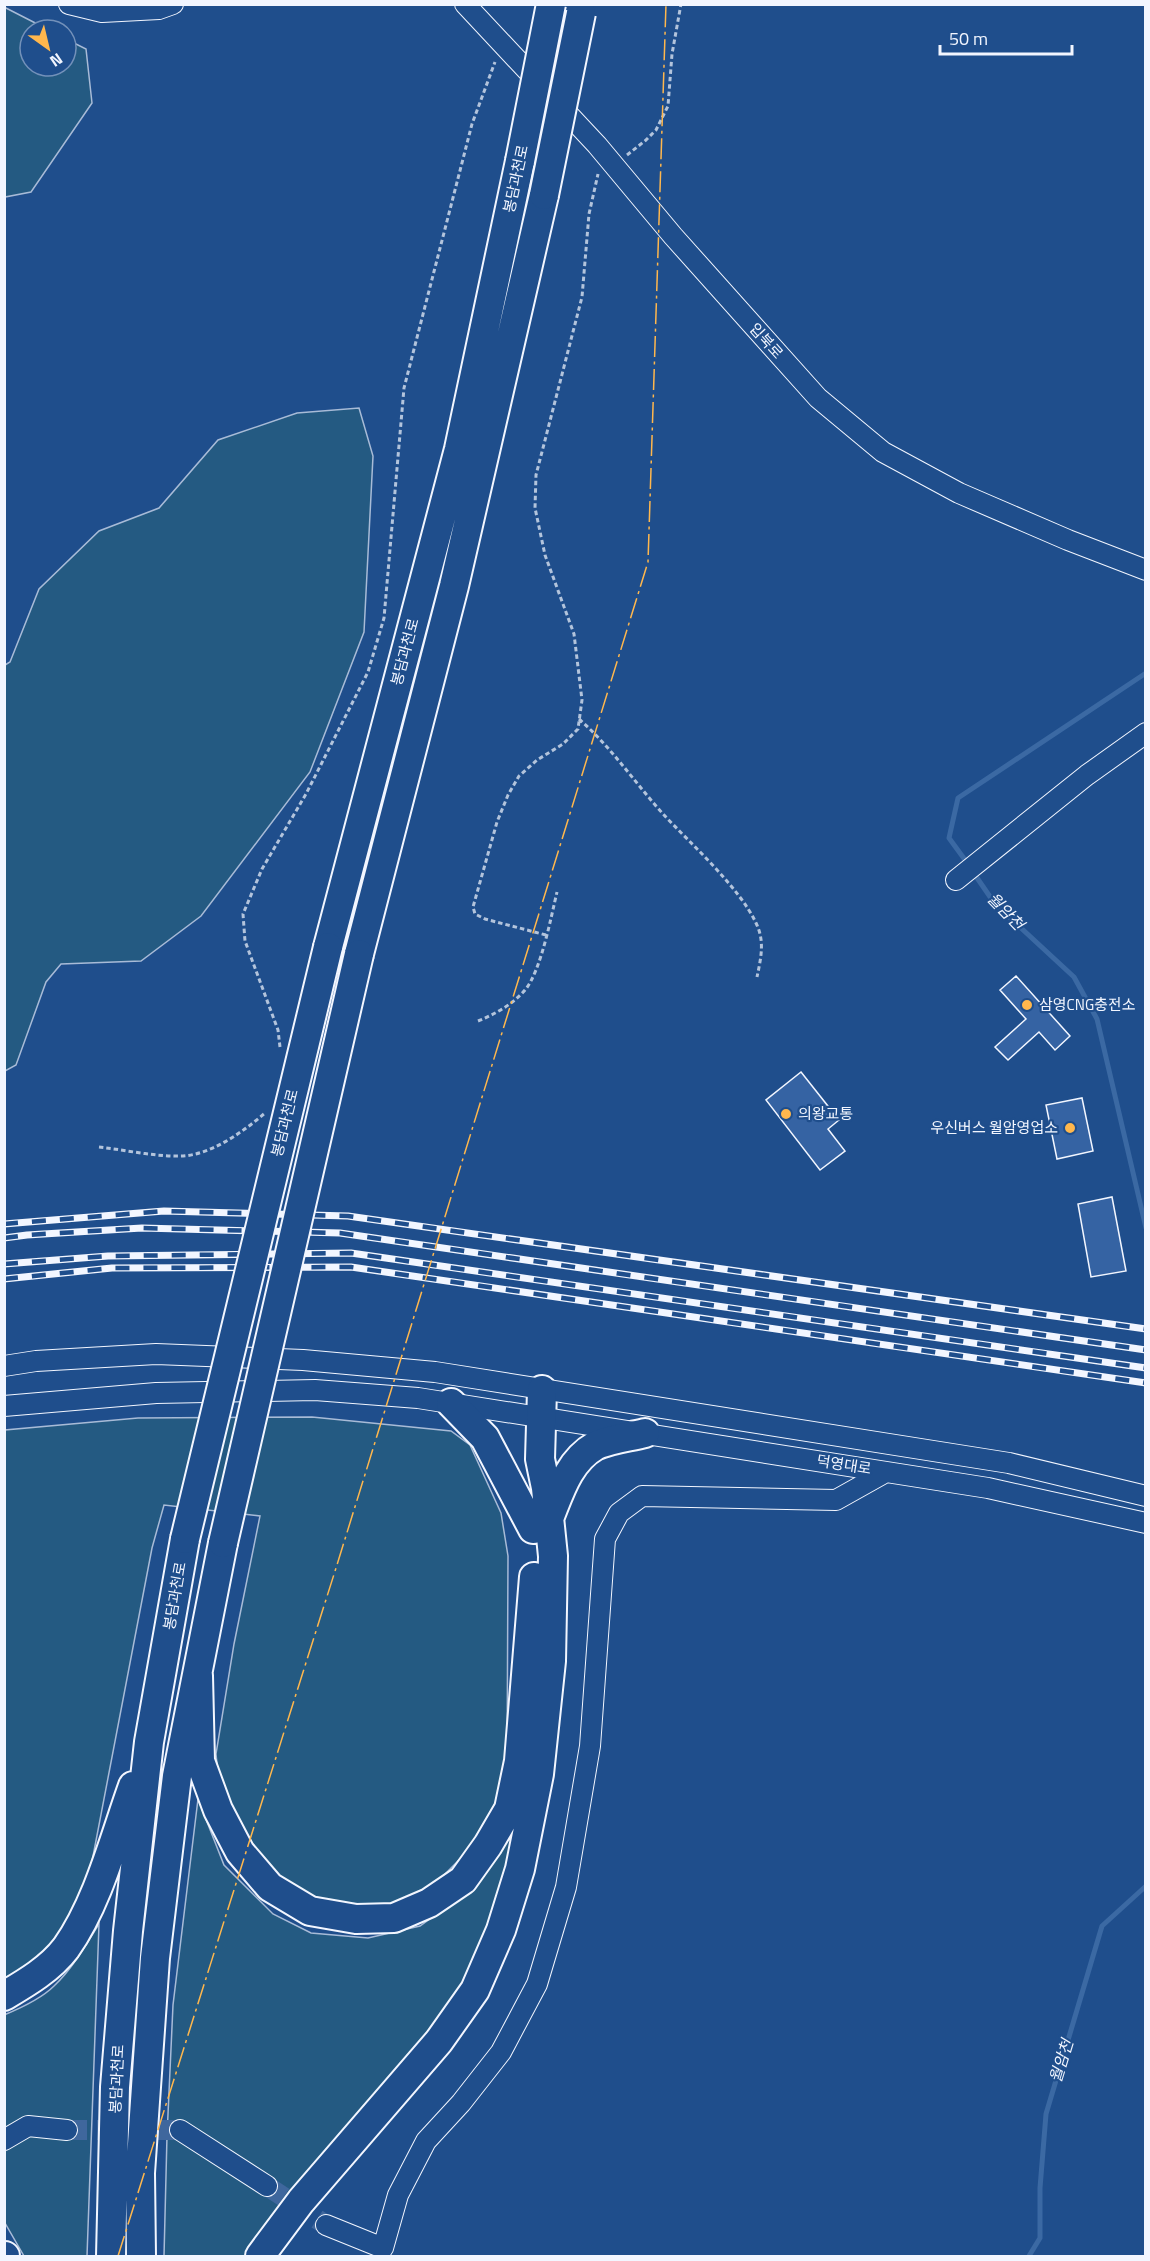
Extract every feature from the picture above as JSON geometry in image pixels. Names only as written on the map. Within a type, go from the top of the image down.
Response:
[{"type":"highway","name":"봉담과천로","points":[[111,2256],[115,2087],[128,1931],[149,1742],[185,1539],[328,947],[459,449],[520,161],[550,4]]},
{"type":"highway","name":"봉담과천로","points":[[141,2256],[140,2173],[155,1958],[177,1776],[223,1543],[359,954],[454,586],[544,195],[582,9]]},
{"type":"highway","points":[[451,1403],[484,1438],[541,1524]]},
{"type":"highway","points":[[260,2256],[301,2201],[439,2041],[475,1990],[501,1930],[520,1869],[539,1774],[550,1661],[553,1556],[532,1490],[540,1459],[541,1403]]},
{"type":"highway","points":[[198,1676],[200,1761],[218,1809],[240,1852],[270,1887],[310,1911],[356,1919],[394,1918],[420,1906],[463,1880],[488,1845],[509,1809],[519,1761],[541,1524],[568,1474],[582,1456],[596,1445],[645,1433]]},
{"type":"highway","points":[[4,1996],[33,1979],[65,1949],[89,1908],[149,1742]]},
{"type":"street","points":[[69,4],[102,12],[159,9],[173,4]]},
{"type":"street","name":"입북로","points":[[465,4],[608,158],[688,253],[818,399],[883,452],[959,493],[1068,540],[1146,570]]},
{"type":"street","points":[[956,880],[1087,775],[1146,733]]},
{"type":"street","points":[[4,1366],[156,1354],[303,1360],[423,1371],[541,1403]]},
{"type":"street","points":[[4,1406],[156,1393],[315,1390],[451,1403],[541,1403]]},
{"type":"street","name":"덕영대로","points":[[541,1403],[645,1433],[988,1488],[1146,1523]]},
{"type":"street","name":"덕영대로","points":[[541,1403],[1009,1463],[1146,1496]]},
{"type":"street","points":[[326,2225],[383,2248],[398,2195],[426,2141],[461,2103],[501,2052],[537,1984],[566,1887],[590,1746],[604,1539],[619,1513],[642,1496],[836,1500],[886,1472]]},
{"type":"street","points":[[4,2140],[28,2126],[67,2130]]},
{"type":"street","points":[[180,2130],[267,2186]]},
{"type":"path","points":[[546,935],[485,919],[475,914],[473,907],[498,822],[508,795],[519,776],[537,760],[563,744],[578,729],[582,700],[574,634],[545,555],[535,508],[536,475],[582,297],[589,214],[608,158],[646,140],[656,130],[668,106],[672,54],[681,4]]},
{"type":"path","points":[[281,1055],[278,1029],[245,941],[243,914],[262,869],[306,794],[368,672],[378,640],[384,618],[404,388],[472,124],[501,43]]},
{"type":"path","points":[[579,719],[600,738],[662,813],[744,903],[757,925],[763,950],[758,977]]},
{"type":"path","points":[[478,1021],[500,1012],[525,990],[534,976],[557,892]]},
{"type":"path","points":[[99,1147],[183,1156],[208,1150],[249,1127],[267,1111]]},
{"type":"shaded area","points":[[4,7],[26,18],[18,18],[18,78],[78,78],[78,45],[86,49],[92,103],[31,192],[5,197]]},
{"type":"shaded area","points":[[359,408],[373,456],[364,632],[310,772],[201,916],[141,961],[61,964],[46,982],[16,1065],[5,1071],[5,665],[10,662],[39,589],[99,531],[159,508],[218,440],[297,413]]},
{"type":"shaded area","points":[[312,1417],[451,1431],[470,1445],[501,1513],[508,1556],[507,1772],[495,1804],[467,1852],[437,1882],[412,1898],[383,1908],[329,1909],[262,1867],[221,1803],[216,1754],[234,1644],[260,1516],[164,1505],[152,1548],[90,1872],[67,1928],[41,1960],[5,1984],[5,1430],[138,1418]]},
{"type":"shaded area","points":[[198,1799],[224,1865],[273,1914],[311,1933],[368,1938],[420,1926],[460,1897],[522,1806],[496,1915],[452,2003],[251,2256],[164,2256],[173,2005]]},
{"type":"shaded area","points":[[99,1924],[87,2256],[24,2256],[5,2223],[4,2015],[49,1991],[73,1964]]},
{"type":"building","name":"삼영CNG충전소","points":[[1016,976],[1070,1036],[1055,1050],[1039,1032],[1008,1060],[995,1047],[1026,1019],[1000,990]]},
{"type":"building","points":[[801,1072],[839,1120],[828,1129],[845,1151],[820,1170],[766,1100]]},
{"type":"building","name":"우신버스 월암영업소","points":[[1082,1098],[1093,1151],[1057,1159],[1046,1105]]},
{"type":"building","points":[[1112,1197],[1126,1271],[1091,1277],[1078,1204]]},
{"type":"waterway","name":"월암천","points":[[968,864],[949,838],[958,798],[1146,673]]},
{"type":"waterway","name":"월암천","points":[[973,872],[995,904],[1074,977],[1097,1019],[1146,1228]]},
{"type":"waterway","name":"월암천","points":[[1029,2256],[1040,2238],[1040,2188],[1046,2114],[1102,1926],[1146,1886]]},
{"type":"tunnel","points":[[67,2130],[180,2130]]},
{"type":"tunnel","points":[[267,2186],[326,2225]]},
{"type":"railway","points":[[4,1224],[164,1211],[348,1216],[1146,1329]]},
{"type":"railway","points":[[4,1238],[142,1228],[340,1233],[1146,1350]]},
{"type":"railway","points":[[4,1264],[108,1256],[351,1253],[1146,1368]]},
{"type":"railway","points":[[4,1279],[112,1268],[351,1267],[1146,1383]]},
{"type":"power","points":[[118,2256],[336,1568],[648,562],[666,4]]},
{"type":"place","name":"삼영CNG충전소","points":[[1027,1005]]},
{"type":"place","name":"의왕교통","points":[[786,1114]]},
{"type":"place","name":"우신버스 월암영업소","points":[[1070,1128]]}]
